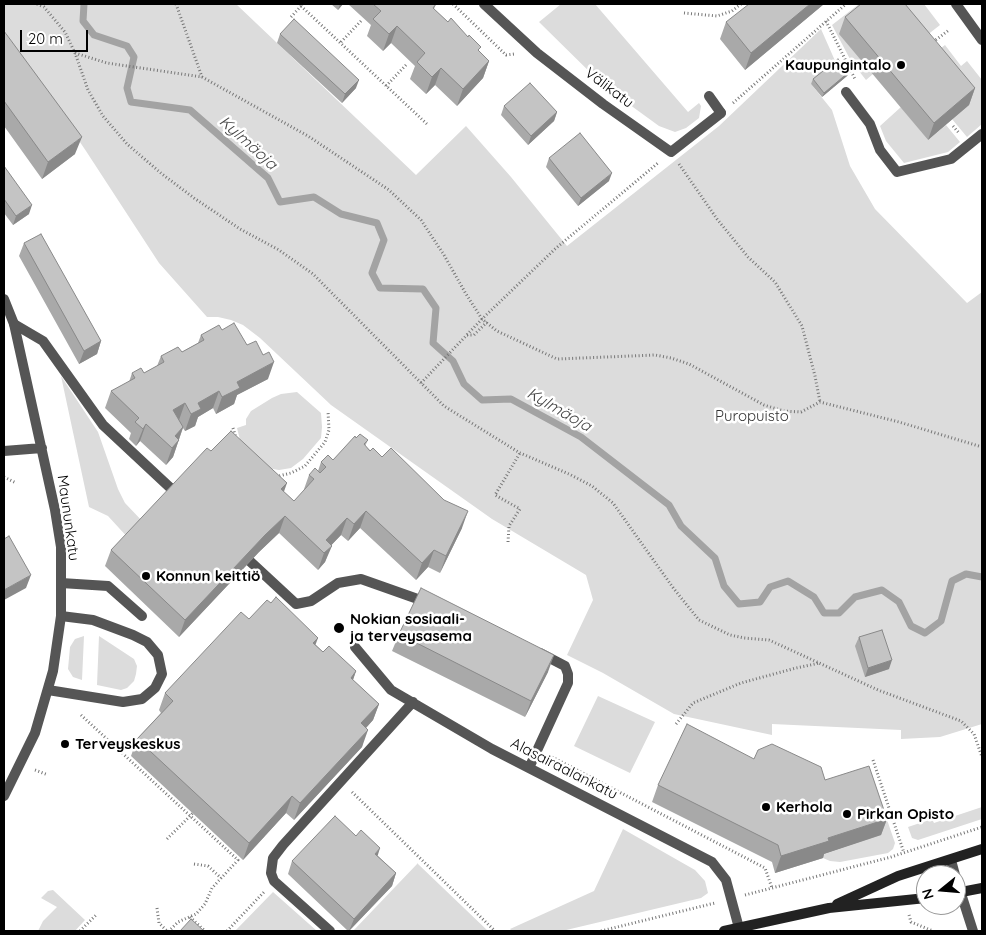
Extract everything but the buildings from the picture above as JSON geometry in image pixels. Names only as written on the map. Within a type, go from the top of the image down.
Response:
[{"type":"street","name":"Välikatu","points":[[484,4],[537,53],[603,104],[671,152]]},
{"type":"street","points":[[956,4],[982,40]]},
{"type":"street","points":[[846,92],[870,124],[880,150],[897,172],[951,159],[982,134]]},
{"type":"street","points":[[671,152],[721,113],[709,96]]},
{"type":"street","name":"Maununkatu","points":[[4,299],[14,324],[42,448],[61,547],[61,616],[53,671],[35,733],[8,778],[4,796]]},
{"type":"street","points":[[14,324],[43,341],[103,425],[187,503]]},
{"type":"street","points":[[4,451],[42,448]]},
{"type":"street","points":[[231,543],[296,604],[311,602],[338,583],[361,578],[442,608]]},
{"type":"street","points":[[61,583],[108,586],[142,616]]},
{"type":"street","points":[[48,690],[123,702],[142,698],[155,688],[162,674],[158,655],[147,642],[93,620],[61,616]]},
{"type":"street","name":"Alasairaalankatu","points":[[355,647],[391,690],[492,749],[712,862],[726,880],[739,928]]},
{"type":"street","points":[[529,768],[568,683],[568,674],[565,666],[532,648]]},
{"type":"street","points":[[330,931],[274,881],[271,873],[274,858],[283,845],[413,702]]},
{"type":"street","points":[[829,908],[898,876],[981,852]]},
{"type":"street","points":[[951,860],[953,865]]},
{"type":"street","points":[[966,891],[982,888]]},
{"type":"street","points":[[724,931],[829,908],[916,899]]},
{"type":"street","points":[[966,913],[973,931]]},
{"type":"path","points":[[37,4],[44,8],[66,32],[88,90],[99,109],[127,144],[194,198],[240,229],[280,250],[313,274],[444,406],[520,453],[592,486],[613,503],[674,589],[699,620],[730,635],[769,640],[878,690],[961,721],[974,734],[982,757]]},
{"type":"path","points":[[176,4],[202,77]]},
{"type":"path","points":[[684,13],[717,16],[741,4]]},
{"type":"path","points":[[721,113],[846,4]]},
{"type":"path","points":[[291,17],[302,5],[428,125]]},
{"type":"path","points":[[341,42],[361,21]]},
{"type":"path","points":[[826,21],[853,76],[859,83]]},
{"type":"path","points":[[931,44],[949,30]]},
{"type":"path","points":[[75,53],[107,63],[202,77],[308,136],[389,190],[421,220],[444,254],[466,294],[482,318],[497,331],[557,359],[655,355],[671,358],[689,364],[764,405],[784,411],[801,412],[820,402],[899,422],[982,447]]},
{"type":"path","points":[[386,86],[406,65]]},
{"type":"path","points":[[421,383],[482,318],[555,249],[671,152],[717,219],[748,257],[775,282],[802,326],[820,402]]},
{"type":"path","points":[[464,337],[474,335],[487,322]]},
{"type":"path","points":[[273,474],[279,476],[291,474],[305,466],[325,442],[329,430],[328,411]]},
{"type":"path","points":[[233,428],[237,442]]},
{"type":"path","points":[[508,542],[509,526],[520,509],[495,495],[520,453]]},
{"type":"path","points":[[4,477],[16,483]]},
{"type":"path","points":[[676,724],[693,703],[741,683],[821,663]]},
{"type":"path","points":[[80,715],[192,815],[238,860],[212,888],[205,904],[196,914],[178,922],[168,931],[159,923],[157,908]]},
{"type":"path","points":[[538,750],[765,868],[772,888]]},
{"type":"path","points":[[873,760],[904,853]]},
{"type":"path","points":[[340,782],[495,931]]},
{"type":"path","points":[[167,839],[192,815]]},
{"type":"path","points":[[601,931],[904,853],[982,826]]},
{"type":"path","points":[[194,864],[208,866],[221,878]]},
{"type":"path","points":[[227,931],[254,903]]},
{"type":"path","points":[[80,931],[96,915]]},
{"type":"path","points":[[190,917],[205,931]]},
{"type":"path","points":[[911,922],[933,931]]},
{"type":"green space","name":"Puropuisto","points":[[4,4],[236,4],[416,175],[466,126],[511,177],[567,246],[719,126],[821,29],[836,63],[811,84],[832,110],[850,166],[875,209],[967,303],[982,292],[982,724],[940,737],[901,739],[901,730],[772,724],[772,735],[674,714],[603,673],[567,655],[593,600],[586,575],[492,519],[331,405],[260,338],[243,325],[218,317],[207,317],[159,263],[4,30]]},
{"type":"green space","points":[[561,4],[595,4],[688,112],[699,103],[701,106],[699,118],[686,128],[675,132],[659,126],[604,86],[539,22]]},
{"type":"green space","points":[[859,4],[875,4],[873,74],[866,80],[851,61],[832,25]]},
{"type":"green space","points":[[884,4],[924,4],[940,25],[917,43]]},
{"type":"green space","points":[[945,45],[961,66],[967,61],[982,80],[982,124],[967,137],[952,119],[929,57]]},
{"type":"green space","points":[[901,107],[928,140],[946,125],[960,142],[948,152],[904,163],[886,141],[880,126]]},
{"type":"green space","points":[[61,376],[98,432],[118,489],[125,503],[145,524],[130,540],[108,516],[89,507]]},
{"type":"green space","points":[[297,392],[321,413],[321,438],[303,459],[291,468],[279,470],[267,468],[240,440],[237,428],[246,425],[246,419],[251,411],[272,398],[281,394]]},
{"type":"green space","points":[[84,636],[82,680],[73,677],[68,669],[70,647],[75,639]]},
{"type":"green space","points":[[99,636],[134,659],[137,666],[136,674],[134,681],[127,688],[121,690],[97,685]]},
{"type":"green space","points":[[598,696],[655,722],[630,773],[574,746]]},
{"type":"green space","points":[[982,807],[982,819],[918,840],[912,838],[908,827],[932,819],[934,823]]},
{"type":"green space","points":[[883,808],[895,843],[893,849],[888,853],[840,862],[823,858],[822,855],[880,835]]},
{"type":"green space","points":[[623,829],[695,870],[705,881],[708,893],[701,898],[562,931],[512,931],[510,929],[594,891]]},
{"type":"green space","points":[[418,864],[488,931],[353,931]]},
{"type":"green space","points":[[53,890],[85,920],[75,931],[38,931],[43,921],[57,907],[41,898],[48,891]]},
{"type":"green space","points":[[273,892],[317,931],[235,931]]},
{"type":"waterway","name":"Kylmäoja","points":[[84,4],[83,21],[94,35],[127,46],[134,57],[127,88],[131,102],[190,110],[268,178],[280,202],[314,197],[341,214],[377,223],[384,240],[372,273],[380,288],[423,289],[436,308],[433,343],[453,361],[464,384],[482,400],[511,399],[581,437],[669,505],[681,526],[715,558],[724,586],[739,604],[760,602],[770,587],[788,581],[814,597],[824,613],[839,613],[855,597],[882,590],[899,602],[911,626],[925,633],[941,621],[952,581],[966,574],[982,577]]},
{"type":"place","name":"Kaupungintalo","points":[[901,65]]},
{"type":"place","name":"Konnun keittiö","points":[[146,576]]},
{"type":"place","name":"Nokian sosiaali- ja terveysasema","points":[[339,628]]},
{"type":"place","name":"Terveyskeskus","points":[[65,744]]},
{"type":"place","name":"Kerhola","points":[[766,807]]},
{"type":"place","name":"Pirkan Opisto","points":[[847,814]]}]
